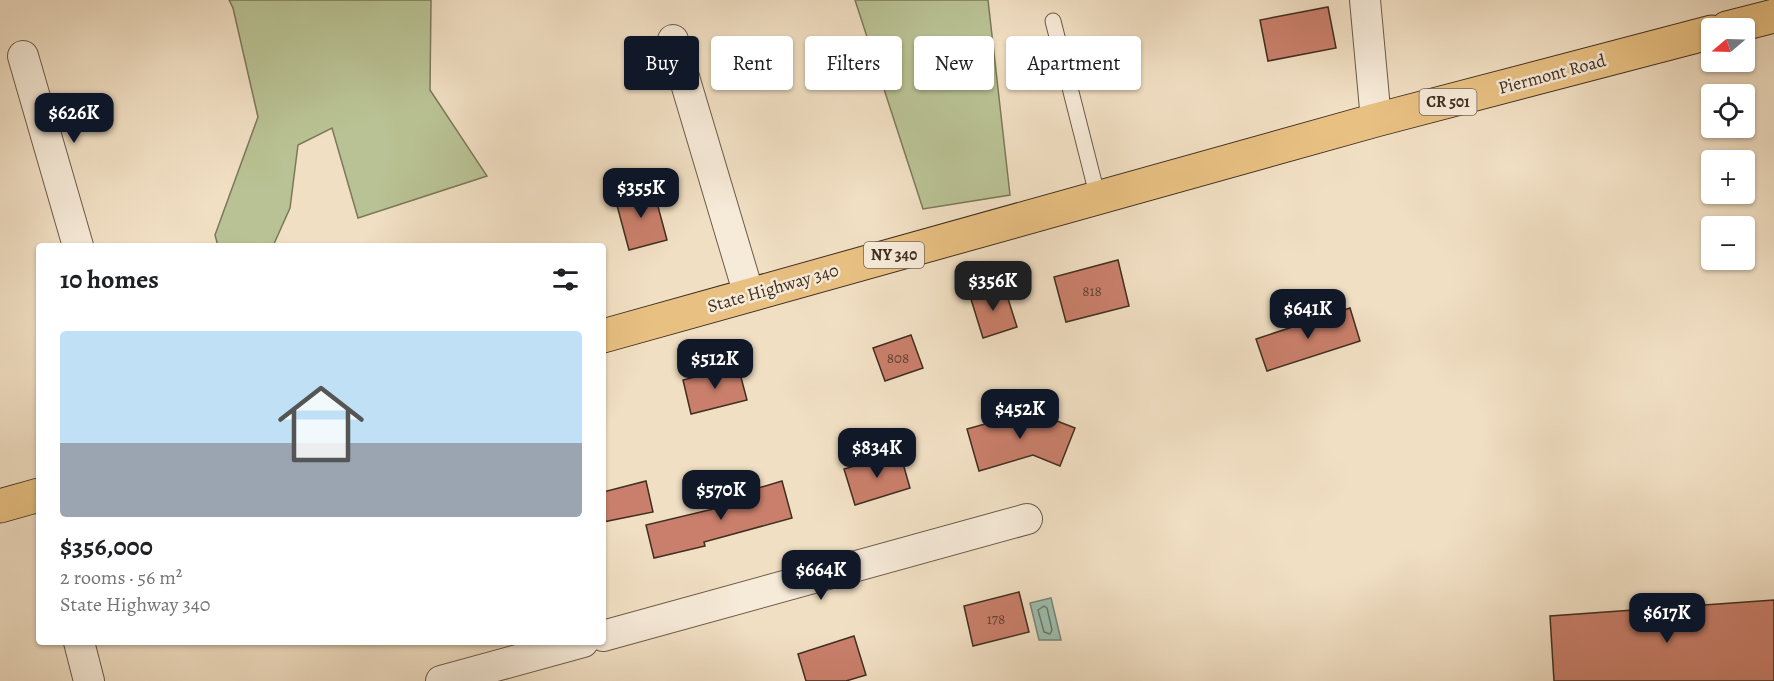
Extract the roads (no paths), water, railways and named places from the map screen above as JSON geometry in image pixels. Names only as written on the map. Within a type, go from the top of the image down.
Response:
[{"type":"main road","points":[[1755,21],[1774,16]]},
{"type":"main road","name":"Piermont Road","points":[[1185,174],[1376,120],[1701,36]]},
{"type":"main road","name":"State Highway 340","points":[[606,335],[1185,174]]},
{"type":"main road","points":[[0,506],[36,496]]},
{"type":"street","points":[[1365,0],[1376,120]]},
{"type":"street","points":[[23,56],[77,243]]},
{"type":"street","points":[[688,90],[749,295]]},
{"type":"street","points":[[606,635],[1027,519]]},
{"type":"street","points":[[80,645],[89,681]]},
{"type":"street","points":[[441,681],[571,645]]},
{"type":"lane","points":[[1053,21],[1098,198]]},
{"type":"water","points":[[1051,598],[1061,640],[1039,640],[1030,603]]}]
